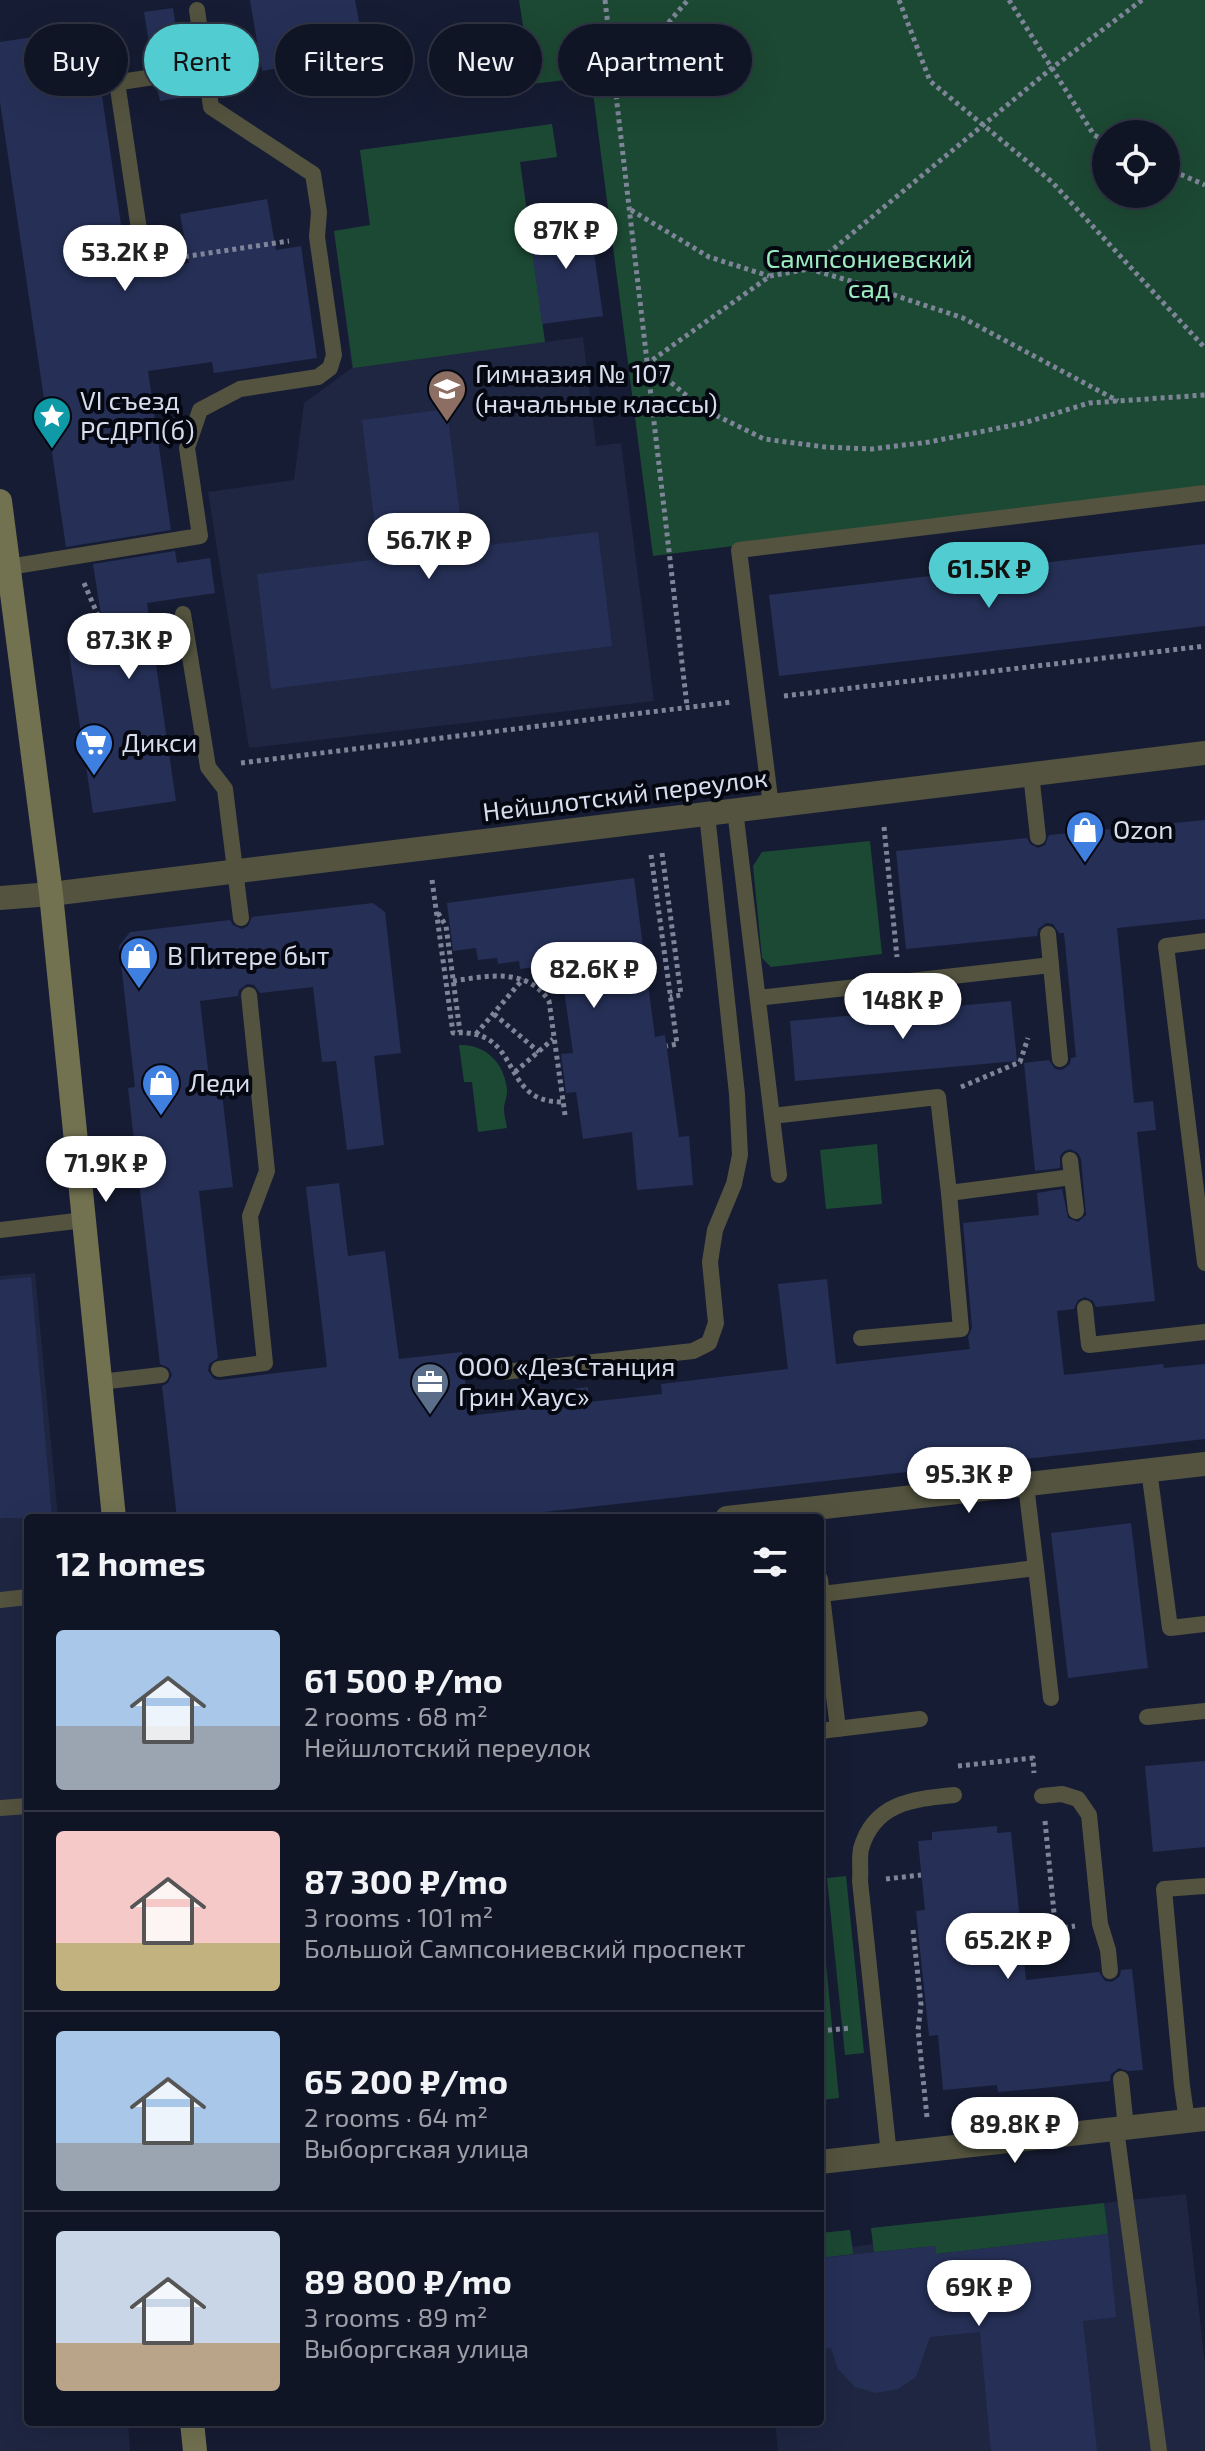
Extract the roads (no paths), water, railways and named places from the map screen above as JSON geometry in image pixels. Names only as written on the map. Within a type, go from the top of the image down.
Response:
[{"type":"main road","points":[[0,501],[51,894],[114,1514]]},
{"type":"main road","points":[[192,2426],[195,2451]]},
{"type":"street","name":"Нейшлотский переулок","points":[[0,898],[1205,753]]},
{"type":"street","points":[[812,1513],[1205,1464]]},
{"type":"street","points":[[824,2162],[1196,2120]]},
{"type":"lane","points":[[197,10],[199,24]]},
{"type":"lane","points":[[144,79],[109,84],[144,263]]},
{"type":"lane","points":[[9,567],[200,536],[187,448],[200,410],[240,389],[318,377],[330,368],[334,355],[317,237],[319,212],[313,174],[211,107],[210,96]]},
{"type":"lane","points":[[771,806],[739,550],[1205,493]]},
{"type":"lane","points":[[183,614],[208,767],[225,789],[241,918]]},
{"type":"lane","points":[[1031,774],[1038,837]]},
{"type":"lane","points":[[735,810],[779,1175]]},
{"type":"lane","points":[[503,1372],[693,1351],[709,1343],[716,1323],[711,1252],[715,1230],[734,1184],[740,1155],[737,1094],[707,814]]},
{"type":"lane","points":[[1048,934],[1060,1059]]},
{"type":"lane","points":[[1205,941],[1166,946],[1205,1263]]},
{"type":"lane","points":[[758,998],[1051,965]]},
{"type":"lane","points":[[219,1369],[265,1363],[250,1216],[267,1171],[249,995]]},
{"type":"lane","points":[[772,1116],[938,1097],[961,1329],[861,1338]]},
{"type":"lane","points":[[949,1193],[1071,1169],[1076,1211]]},
{"type":"lane","points":[[0,1230],[84,1220]]},
{"type":"lane","points":[[1085,1308],[1089,1345],[1205,1332]]},
{"type":"lane","points":[[100,1382],[161,1375]]},
{"type":"lane","points":[[1149,1470],[1170,1628],[1205,1624]]},
{"type":"lane","points":[[1026,1485],[1051,1698]]},
{"type":"lane","points":[[824,1586],[1036,1568]]},
{"type":"lane","points":[[0,1600],[24,1597]]},
{"type":"lane","points":[[824,1611],[838,1729]]},
{"type":"lane","points":[[1147,1717],[1205,1711]]},
{"type":"lane","points":[[824,1731],[920,1719]]},
{"type":"lane","points":[[1042,1796],[1062,1794],[1078,1799],[1089,1815],[1100,1924],[1108,1950],[1110,1971]]},
{"type":"lane","points":[[889,2155],[860,1881],[861,1850],[871,1827],[889,1809],[913,1800],[954,1795]]},
{"type":"lane","points":[[0,1808],[24,1806]]},
{"type":"lane","points":[[1196,2120],[1182,2086],[1164,1889],[1205,1886]]},
{"type":"lane","points":[[1121,2079],[1121,2129],[1159,2451]]},
{"type":"place","name":"Гимназия № 107 (начальные классы)","points":[[447,423]]},
{"type":"place","name":"VI съезд РСДРП(б)","points":[[52,450]]},
{"type":"place","name":"Дикси","points":[[94,777]]},
{"type":"place","name":"Ozon","points":[[1085,864]]},
{"type":"place","name":"В Питере быт","points":[[139,990]]},
{"type":"place","name":"Леди","points":[[161,1117]]},
{"type":"place","name":"ООО «ДезСтанция Грин Хаус»","points":[[430,1416]]},
{"type":"park label","name":"Сампсониевский сад","points":[[869,274]]}]
